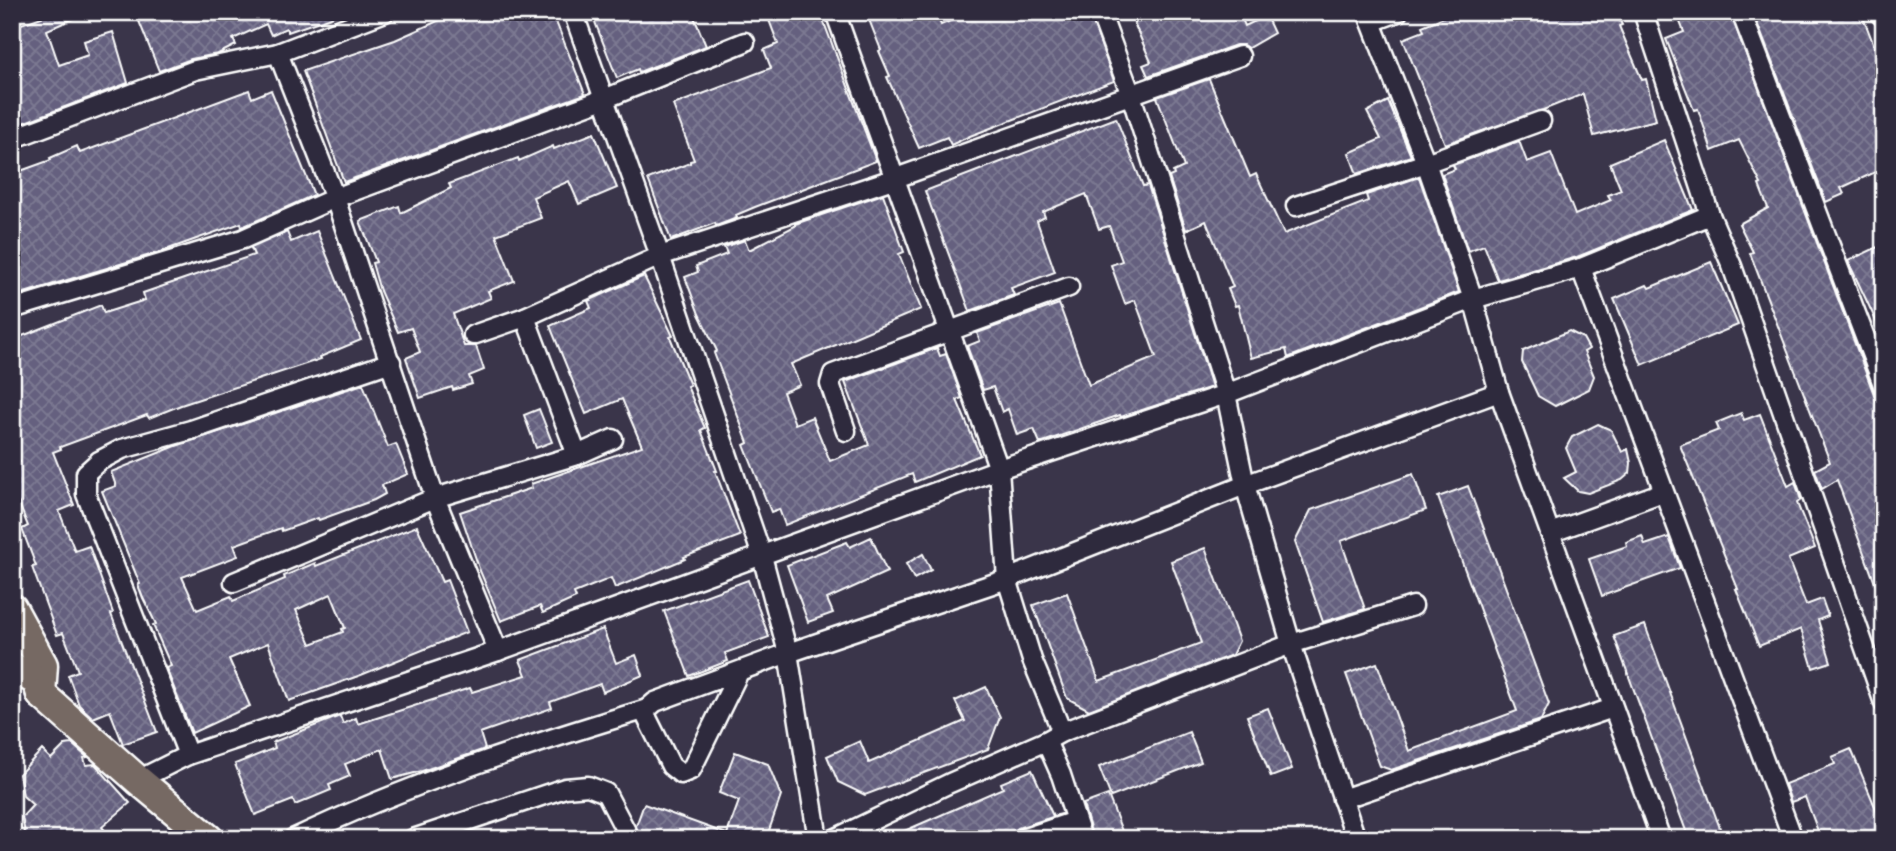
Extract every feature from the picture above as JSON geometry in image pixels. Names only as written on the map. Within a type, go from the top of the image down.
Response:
[{"type":"main road","points":[[18,618],[43,665],[41,694]]},
{"type":"main road","points":[[12,667],[37,681],[41,694],[209,839]]},
{"type":"street","points":[[12,139],[195,70],[278,53],[386,12]]},
{"type":"street","points":[[573,12],[660,256],[762,556],[788,653],[819,835]]},
{"type":"street","points":[[835,12],[999,469],[1007,579],[1054,736],[1061,775],[1082,839]]},
{"type":"street","points":[[1101,12],[1131,95],[1226,394],[1244,485],[1291,644],[1356,839]]},
{"type":"street","points":[[1398,12],[1369,17],[1426,163],[1473,299],[1499,392],[1661,839]]},
{"type":"street","points":[[1643,12],[1710,215],[1732,266],[1884,703]]},
{"type":"street","points":[[1741,12],[1884,387]]},
{"type":"street","points":[[12,309],[243,239],[335,198],[604,99],[745,42]]},
{"type":"street","points":[[278,53],[335,198],[435,498],[498,651]]},
{"type":"street","points":[[473,335],[525,317],[660,256],[893,178],[1240,56]]},
{"type":"street","points":[[1296,206],[1541,121]]},
{"type":"street","points":[[138,780],[188,755],[498,651],[999,469],[1226,394],[1473,299],[1581,268],[1710,215]]},
{"type":"street","points":[[1581,268],[1793,839]]},
{"type":"street","points":[[846,431],[830,384],[833,374],[1069,287]]},
{"type":"street","points":[[525,317],[577,455]]},
{"type":"street","points":[[188,755],[86,494],[86,473],[99,461],[122,449],[191,430],[391,362]]},
{"type":"street","points":[[293,839],[340,816],[544,740],[646,709],[655,702],[788,653],[1007,579],[1244,485],[1499,392]]},
{"type":"street","points":[[234,582],[435,498],[577,455],[613,439]]},
{"type":"street","points":[[1550,533],[1663,492]]},
{"type":"street","points":[[834,839],[1054,736],[1291,644],[1413,606]]},
{"type":"street","points":[[646,709],[646,716],[671,766],[681,774],[691,770],[739,672]]},
{"type":"street","points":[[1342,799],[1613,708]]},
{"type":"street","points":[[416,838],[565,788],[588,786],[606,793],[630,839]]},
{"type":"street","points":[[1022,839],[1075,821]]},
{"type":"building","points":[[40,12],[89,12],[47,30],[59,65],[88,55],[84,41],[113,32],[128,83],[12,127],[12,27],[42,17]]},
{"type":"building","points":[[147,12],[336,12],[337,15],[288,32],[286,28],[271,35],[266,24],[233,39],[236,45],[218,54],[191,59],[159,71],[137,16]]},
{"type":"building","points":[[458,12],[552,12],[585,94],[344,182],[303,71],[395,40]]},
{"type":"building","points":[[591,12],[692,12],[706,46],[617,78]]},
{"type":"building","points":[[766,12],[820,12],[876,161],[755,207],[736,215],[737,218],[716,226],[715,223],[671,240],[648,179],[694,160],[673,105],[771,68],[764,50],[778,44]]},
{"type":"building","points":[[866,12],[935,12],[941,25],[971,12],[1089,12],[1114,81],[951,145],[947,137],[919,148],[887,77],[890,76]]},
{"type":"building","points":[[1160,12],[1239,12],[1245,26],[1266,16],[1274,33],[1248,48],[1236,45],[1148,76],[1143,65],[1151,62],[1134,23]]},
{"type":"building","points":[[1456,12],[1616,12],[1622,25],[1619,26],[1642,80],[1646,79],[1656,120],[1594,136],[1583,94],[1445,144],[1403,39],[1424,31],[1422,26]]},
{"type":"building","points":[[1676,12],[1730,12],[1884,421],[1882,602],[1837,480],[1822,489],[1815,470],[1830,462],[1750,253],[1753,252],[1739,224],[1768,208],[1759,185],[1761,184],[1739,140],[1712,151],[1698,109],[1694,110],[1666,39],[1684,32]]},
{"type":"building","points":[[1753,12],[1861,12],[1884,71],[1884,168],[1841,188],[1844,194],[1826,202]]},
{"type":"building","points":[[1209,79],[1250,177],[1256,174],[1284,234],[1368,201],[1366,195],[1419,177],[1459,292],[1288,358],[1286,349],[1251,358],[1238,305],[1235,306],[1228,289],[1233,287],[1206,221],[1186,230],[1169,177],[1184,167],[1157,97]]},
{"type":"building","points":[[249,90],[252,98],[271,90],[314,195],[242,227],[241,223],[160,252],[21,294],[12,273],[12,174],[51,160],[50,158],[77,146],[80,153]]},
{"type":"building","points":[[1388,101],[1411,156],[1357,174],[1349,153],[1381,139],[1367,112]]},
{"type":"building","points":[[1116,118],[1143,186],[1148,185],[1212,387],[1040,443],[1034,429],[1017,435],[1008,409],[1002,412],[993,387],[983,390],[967,346],[980,341],[977,333],[1059,304],[1089,385],[1156,357],[1135,300],[1125,304],[1111,265],[1122,261],[1109,226],[1099,229],[1086,194],[1043,212],[1045,217],[1037,221],[1055,272],[1011,288],[1014,295],[970,311],[925,191]]},
{"type":"building","points":[[594,133],[617,188],[579,204],[569,181],[533,197],[541,218],[496,235],[514,281],[488,291],[491,298],[453,314],[464,346],[476,346],[484,370],[469,376],[472,384],[453,390],[452,387],[420,398],[406,358],[420,352],[411,328],[398,332],[380,291],[372,263],[376,262],[360,221],[399,206],[401,213],[451,188],[449,184]]},
{"type":"building","points":[[1664,140],[1693,210],[1577,257],[1498,280],[1484,245],[1468,251],[1442,174],[1455,169],[1453,165],[1519,141],[1527,162],[1551,153],[1575,215],[1611,200],[1608,195],[1621,190],[1610,163]]},
{"type":"building","points":[[883,194],[904,252],[899,254],[921,309],[791,364],[800,385],[783,392],[795,424],[812,417],[830,461],[869,445],[845,382],[937,348],[940,356],[946,354],[962,398],[957,400],[980,455],[915,482],[912,474],[785,525],[779,509],[771,512],[744,445],[748,443],[714,353],[717,351],[685,277],[698,272],[696,266],[727,254],[724,247],[745,240],[749,250],[795,224]]},
{"type":"building","points":[[317,231],[361,340],[320,357],[321,359],[149,418],[147,415],[53,452],[74,505],[59,511],[75,551],[89,546],[113,613],[111,614],[157,732],[123,744],[110,711],[93,718],[79,705],[68,675],[78,671],[63,633],[57,635],[32,567],[36,566],[22,529],[28,526],[12,487],[12,465],[20,462],[12,442],[12,392],[18,390],[12,376],[12,340],[101,305],[104,313],[145,300],[143,293],[254,255],[251,248],[287,232],[291,242]]},
{"type":"building","points":[[1884,244],[1884,338],[1848,261]]},
{"type":"building","points":[[1711,262],[1738,325],[1642,365],[1614,299],[1647,285],[1649,288]]},
{"type":"building","points":[[644,276],[673,336],[670,337],[690,385],[687,386],[705,428],[701,430],[740,536],[684,557],[685,559],[615,588],[611,578],[574,593],[576,598],[543,613],[540,606],[501,621],[460,512],[532,488],[531,484],[642,446],[622,399],[586,414],[550,326],[591,308],[588,301]]},
{"type":"building","points":[[1569,331],[1583,338],[1589,349],[1584,352],[1594,376],[1589,389],[1555,406],[1538,396],[1522,362],[1523,351]]},
{"type":"building","points":[[363,384],[388,447],[396,444],[408,474],[382,485],[385,494],[374,500],[319,520],[318,518],[282,531],[281,528],[234,545],[238,556],[182,577],[197,610],[231,596],[233,601],[315,563],[316,566],[417,526],[442,582],[447,580],[467,632],[289,701],[268,643],[229,659],[250,706],[192,733],[166,668],[171,666],[153,625],[156,624],[143,598],[138,585],[140,584],[102,491],[116,486],[111,472],[176,446]],"holes":[[[331,594],[345,628],[342,629],[343,632],[311,644],[296,610]]]},
{"type":"building","points":[[539,409],[552,442],[536,448],[524,415]]},
{"type":"building","points":[[1741,413],[1744,420],[1760,414],[1788,486],[1795,482],[1801,500],[1797,503],[1815,548],[1788,559],[1806,605],[1822,599],[1828,616],[1818,620],[1831,662],[1813,668],[1801,629],[1759,646],[1680,445],[1719,430],[1716,423]]},
{"type":"building","points":[[1598,424],[1611,430],[1622,452],[1628,449],[1630,473],[1622,480],[1588,493],[1578,491],[1564,478],[1576,472],[1566,448],[1572,437]]},
{"type":"building","points":[[1413,474],[1426,510],[1341,541],[1365,609],[1323,622],[1295,542],[1311,510]]},
{"type":"building","points":[[1468,486],[1549,704],[1541,720],[1391,770],[1380,766],[1346,674],[1377,663],[1409,751],[1517,711],[1438,497]]},
{"type":"building","points":[[1642,536],[1645,545],[1669,537],[1680,568],[1602,596],[1589,559],[1627,546],[1626,542]]},
{"type":"building","points":[[871,537],[887,572],[827,599],[833,613],[808,622],[787,565],[847,542],[850,547]]},
{"type":"building","points":[[1205,548],[1239,641],[1232,655],[1089,710],[1067,698],[1033,605],[1067,593],[1099,681],[1201,643],[1171,561]]},
{"type":"building","points":[[923,554],[931,570],[914,579],[906,564]]},
{"type":"building","points":[[748,580],[769,637],[725,653],[728,661],[689,676],[664,611]]},
{"type":"building","points":[[1645,625],[1724,839],[1689,839],[1614,636]]},
{"type":"building","points":[[603,629],[616,663],[636,655],[643,675],[603,692],[600,684],[550,702],[552,708],[480,733],[485,749],[422,771],[392,779],[382,749],[345,764],[350,776],[329,785],[331,790],[295,805],[293,800],[255,815],[235,764],[275,748],[273,742],[340,716],[343,724],[356,718],[358,724],[470,688],[472,692],[526,675],[520,660]]},
{"type":"building","points":[[986,687],[1000,717],[988,749],[865,795],[838,782],[827,756],[860,741],[869,763],[965,721],[955,701]]},
{"type":"building","points":[[1268,708],[1292,769],[1271,777],[1247,716]]},
{"type":"building","points":[[1189,732],[1201,762],[1111,797],[1099,767]]},
{"type":"building","points":[[72,744],[87,757],[84,758],[86,765],[95,764],[130,803],[102,827],[112,839],[26,839],[22,817],[33,805],[23,796],[19,774],[42,750],[51,759],[65,745]]},
{"type":"building","points":[[1851,749],[1884,828],[1884,839],[1821,839],[1805,797],[1791,802],[1785,784],[1835,764],[1832,757]]},
{"type":"building","points":[[735,752],[768,764],[781,796],[766,839],[641,839],[636,826],[644,804],[727,834],[739,801],[719,793]]},
{"type":"building","points":[[1032,770],[1053,816],[1062,814],[1018,828],[1011,839],[991,839],[988,830],[965,839],[886,839],[1003,788],[1001,783]]},
{"type":"building","points":[[1108,795],[1125,839],[1093,839],[1083,804]]}]
